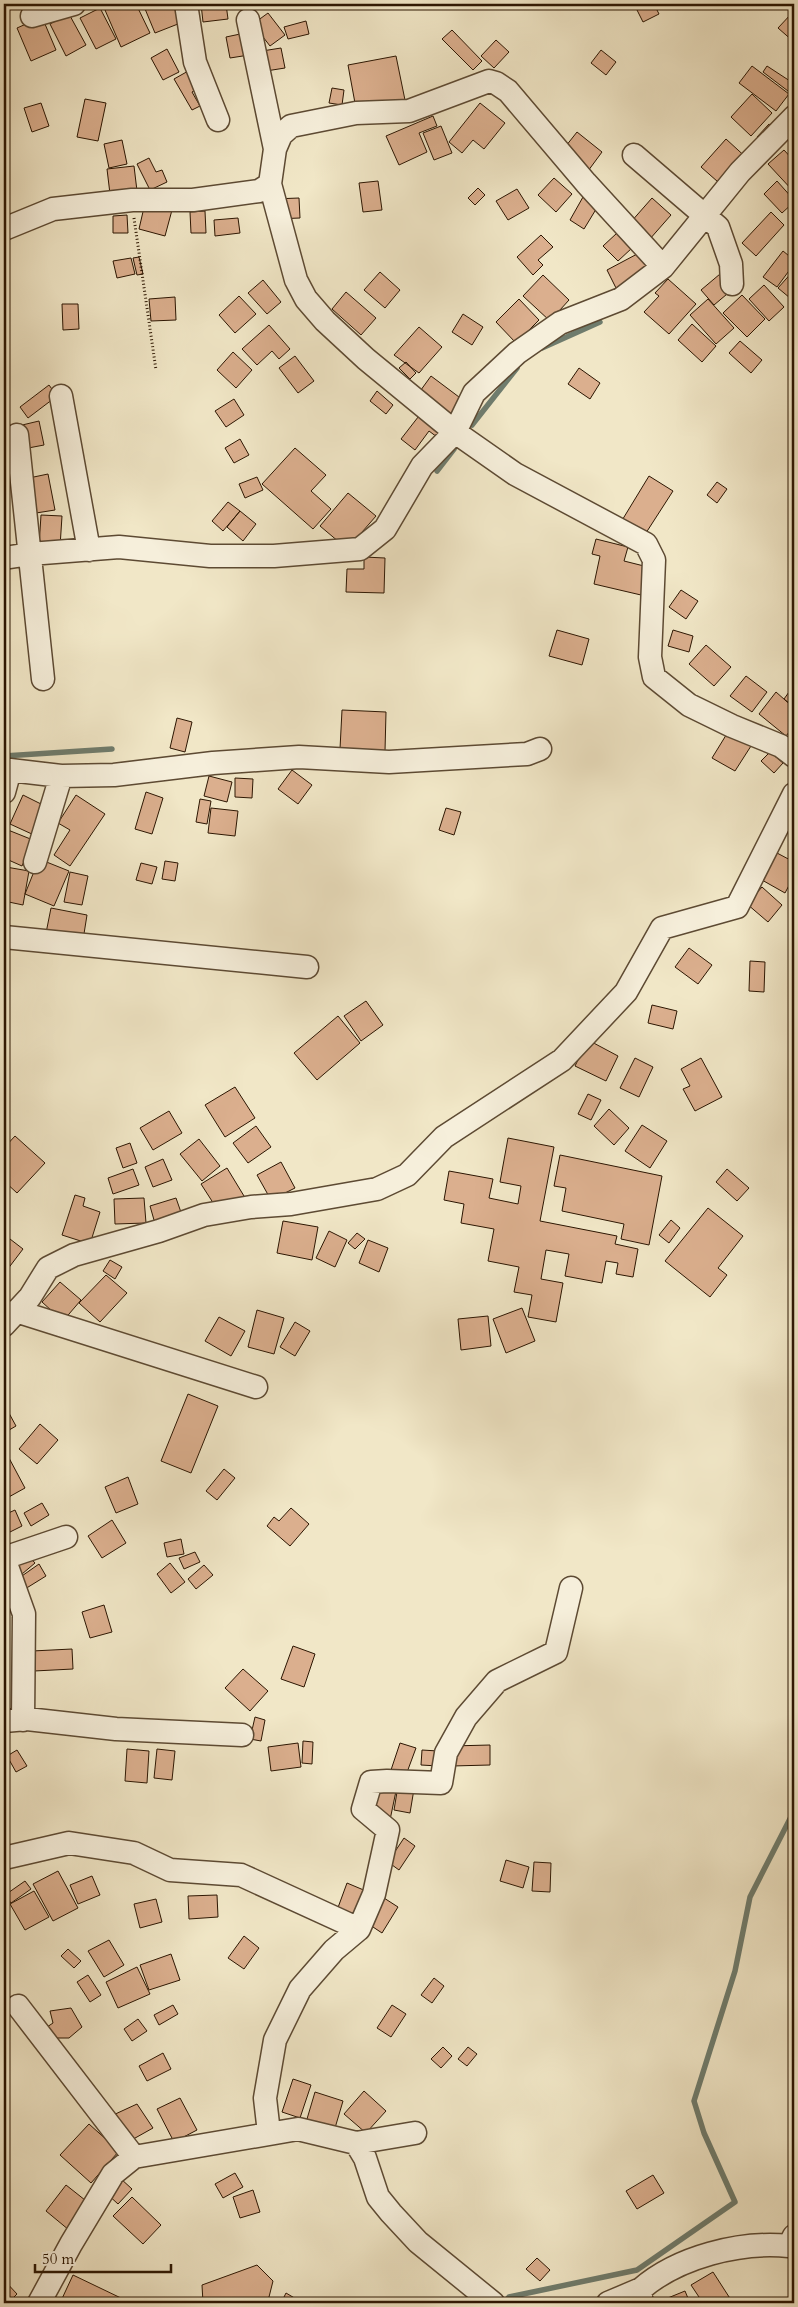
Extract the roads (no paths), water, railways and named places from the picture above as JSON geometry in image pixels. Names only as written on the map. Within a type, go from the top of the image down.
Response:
[{"type":"street","points":[[32,16],[74,4]]},
{"type":"street","points":[[186,4],[195,62],[218,120]]},
{"type":"street","points":[[248,20],[276,149]]},
{"type":"street","points":[[663,267],[586,183],[508,91],[496,83],[489,81],[480,83],[409,110],[356,113],[291,126],[281,135],[276,149],[270,184],[296,280],[306,298],[325,321],[366,359],[455,432],[515,474],[646,544],[654,560],[650,657],[654,677],[689,705],[732,726],[781,746],[794,756]]},
{"type":"street","points":[[4,558],[30,554],[119,547],[161,553],[210,556],[274,556],[360,549],[385,529],[422,466],[455,432],[474,394],[518,353],[560,323],[620,299],[663,267],[740,172],[791,129]]},
{"type":"street","points":[[634,155],[721,232],[731,264],[732,284]]},
{"type":"street","points":[[4,229],[53,209],[132,200],[211,198],[259,191],[270,184]]},
{"type":"street","points":[[61,396],[89,550]]},
{"type":"street","points":[[17,435],[43,679]]},
{"type":"street","points":[[4,792],[7,769],[61,776],[114,775],[213,763],[299,757],[389,762],[527,754],[540,749]]},
{"type":"street","points":[[36,862],[61,776]]},
{"type":"street","points":[[256,1387],[10,1318],[30,1297],[48,1268],[74,1255],[159,1231],[204,1215],[251,1207],[300,1202],[369,1190],[407,1175],[444,1137],[562,1060],[626,992],[662,928],[737,907],[794,794]]},
{"type":"street","points":[[4,937],[307,966]]},
{"type":"street","points":[[66,1537],[4,1558],[24,1614],[13,1720],[116,1729],[242,1734]]},
{"type":"street","points":[[269,2134],[265,2098],[275,2040],[300,1989],[334,1950],[359,1929],[374,1894],[388,1830],[363,1810],[371,1782],[441,1783],[446,1753],[466,1717],[497,1681],[556,1652],[571,1588]]},
{"type":"street","points":[[4,1858],[69,1843],[134,1854],[170,1870],[241,1875],[359,1929]]},
{"type":"street","points":[[18,2006],[134,2157]]},
{"type":"street","points":[[39,2303],[113,2174],[134,2157],[298,2129],[356,2143],[414,2133]]},
{"type":"street","points":[[356,2143],[365,2158],[378,2197],[418,2242],[491,2302]]},
{"type":"street","points":[[608,2303],[641,2296],[654,2278],[710,2254],[771,2244],[793,2246]]},
{"type":"waterway","points":[[542,348],[600,322]]},
{"type":"waterway","points":[[472,425],[517,368]]},
{"type":"waterway","points":[[437,471],[454,449]]},
{"type":"waterway","points":[[4,756],[112,749]]},
{"type":"waterway","points":[[504,2303],[509,2297],[637,2270],[735,2202],[704,2133],[694,2101],[735,1971],[750,1897],[794,1811]]}]
